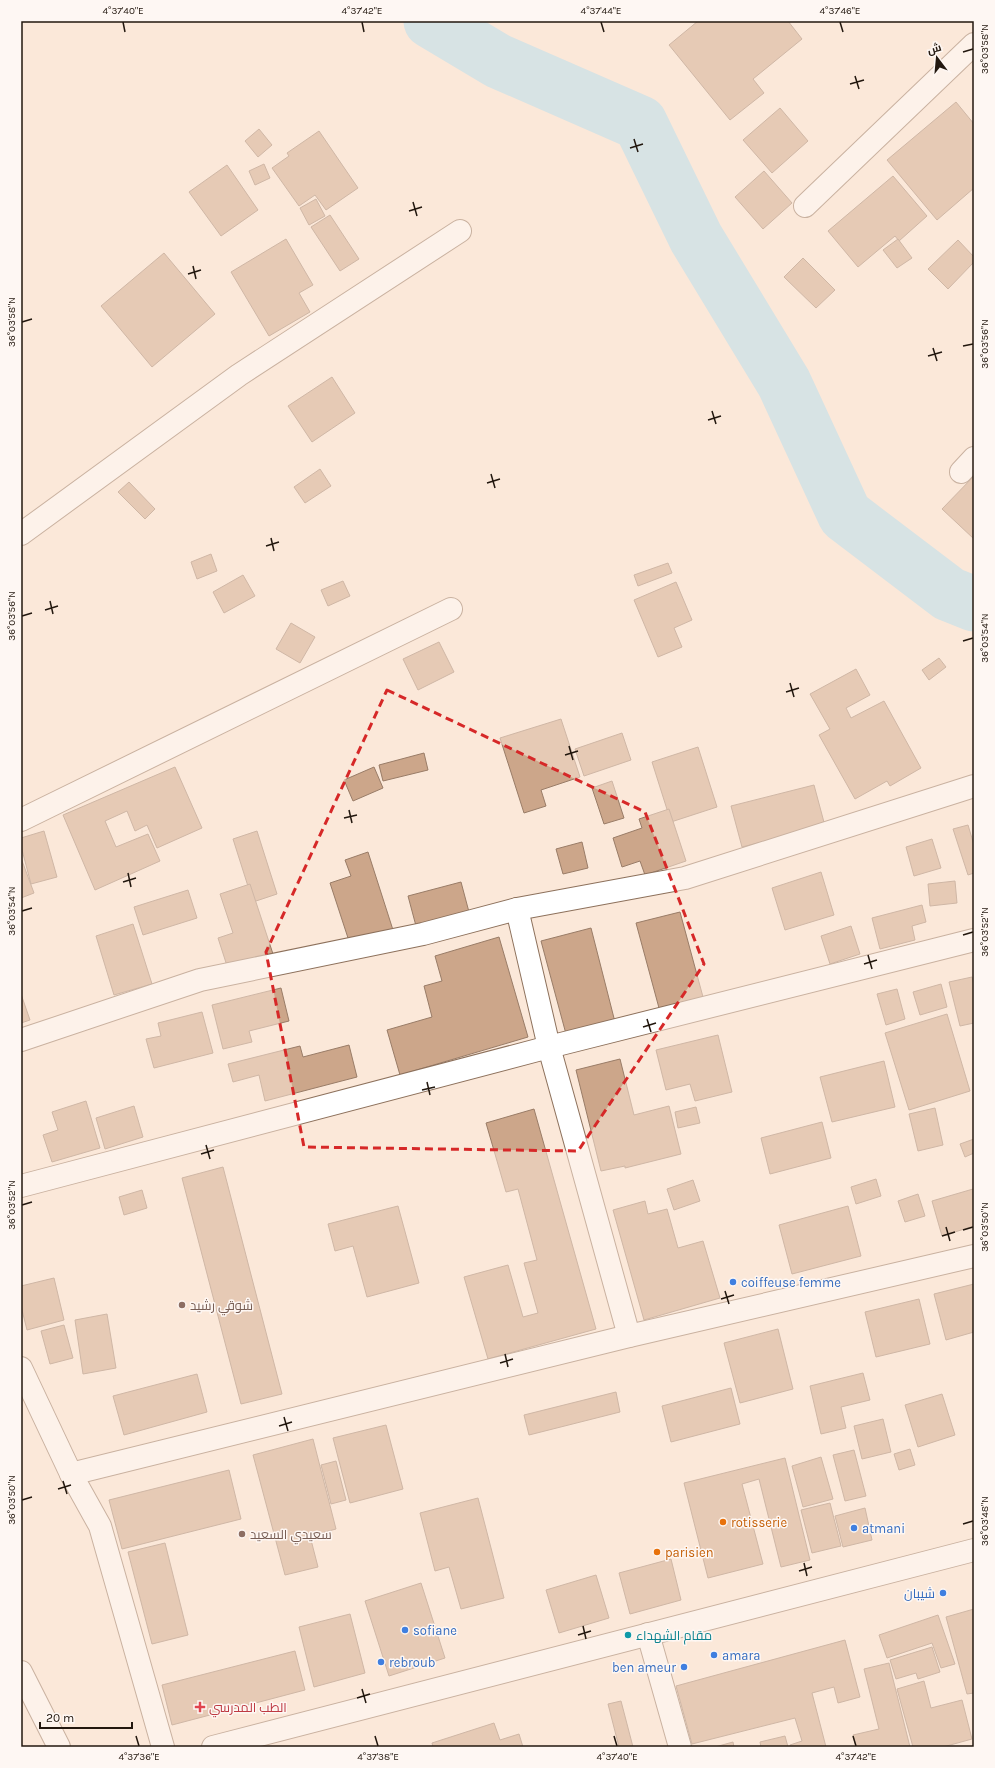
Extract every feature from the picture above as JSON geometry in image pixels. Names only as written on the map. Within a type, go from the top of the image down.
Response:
[{"type":"street","points":[[804,206],[974,44]]},
{"type":"street","points":[[21,534],[240,375],[460,231]]},
{"type":"street","points":[[21,820],[451,609]]},
{"type":"street","points":[[21,1040],[200,980],[423,934],[517,909],[684,878],[974,786]]},
{"type":"street","points":[[517,909],[549,1047],[629,1336]]},
{"type":"street","points":[[21,1186],[549,1047],[974,940]]},
{"type":"street","points":[[71,1474],[629,1336],[974,1256]]},
{"type":"street","points":[[21,1368],[71,1474],[100,1526],[163,1747]]},
{"type":"street","points":[[213,1747],[974,1550]]},
{"type":"street","points":[[648,1634],[680,1747]]},
{"type":"street","points":[[21,1672],[59,1747]]},
{"type":"highlighted area","points":[[387,690],[645,812],[704,964],[578,1151],[304,1147],[266,952]]},
{"type":"building","points":[[698,21],[788,21],[802,39],[753,79],[764,93],[730,120],[669,45]]},
{"type":"building","points":[[956,102],[974,124],[974,188],[937,220],[887,160]]},
{"type":"building","points":[[780,108],[808,141],[772,173],[743,140]]},
{"type":"building","points":[[259,129],[272,145],[258,157],[245,141]]},
{"type":"building","points":[[319,131],[358,188],[326,210],[315,195],[299,206],[272,168],[289,156],[287,153]]},
{"type":"building","points":[[264,164],[270,178],[255,185],[249,171]]},
{"type":"building","points":[[227,165],[258,210],[221,236],[189,192]]},
{"type":"building","points":[[764,171],[792,203],[763,229],[735,197]]},
{"type":"building","points":[[893,176],[927,216],[899,241],[895,236],[858,267],[828,231]]},
{"type":"building","points":[[316,199],[325,216],[309,225],[300,208]]},
{"type":"building","points":[[330,215],[359,259],[340,271],[311,227]]},
{"type":"building","points":[[286,239],[313,285],[299,293],[310,312],[269,336],[231,272]]},
{"type":"building","points":[[898,239],[912,258],[897,268],[883,250]]},
{"type":"building","points":[[958,240],[974,257],[974,262],[948,289],[928,269]]},
{"type":"building","points":[[164,253],[215,314],[152,367],[101,306]]},
{"type":"building","points":[[803,258],[835,290],[816,308],[784,277]]},
{"type":"building","points":[[332,377],[355,413],[312,442],[288,406]]},
{"type":"building","points":[[320,469],[331,486],[305,503],[294,487]]},
{"type":"building","points":[[974,476],[974,539],[942,509]]},
{"type":"building","points":[[129,482],[155,509],[145,519],[118,492]]},
{"type":"building","points":[[211,554],[217,571],[197,579],[191,562]]},
{"type":"building","points":[[668,563],[672,573],[638,586],[634,575]]},
{"type":"building","points":[[243,575],[255,596],[224,613],[213,592]]},
{"type":"building","points":[[343,581],[350,596],[328,606],[321,590]]},
{"type":"building","points":[[676,582],[692,620],[674,628],[682,647],[658,657],[634,600]]},
{"type":"building","points":[[291,623],[315,637],[300,663],[276,649]]},
{"type":"building","points":[[439,642],[454,672],[418,690],[403,659]]},
{"type":"building","points":[[939,658],[946,667],[929,680],[922,670]]},
{"type":"building","points":[[856,669],[870,695],[846,708],[851,718],[884,701],[921,768],[890,786],[887,781],[855,799],[819,735],[830,729],[810,694]]},
{"type":"building","points":[[561,719],[580,777],[541,790],[546,806],[524,813],[500,738]]},
{"type":"building","points":[[622,733],[631,760],[584,776],[575,749]]},
{"type":"building","points":[[698,747],[717,807],[671,822],[652,762]]},
{"type":"building","points":[[424,753],[428,770],[383,781],[379,765]]},
{"type":"building","points":[[175,767],[202,828],[157,848],[147,825],[135,831],[127,811],[105,821],[116,847],[148,834],[160,861],[95,890],[63,815]]},
{"type":"building","points":[[374,767],[383,788],[353,801],[344,780]]},
{"type":"building","points":[[612,781],[624,818],[604,824],[592,788]]},
{"type":"building","points":[[814,785],[825,826],[742,847],[731,806]]},
{"type":"building","points":[[669,809],[686,861],[645,875],[640,861],[622,867],[613,838],[642,828],[639,819]]},
{"type":"building","points":[[968,825],[974,845],[974,873],[968,875],[953,829]]},
{"type":"building","points":[[44,831],[57,877],[31,884],[21,846],[21,838]]},
{"type":"building","points":[[257,831],[277,894],[253,902],[233,839]]},
{"type":"building","points":[[932,839],[941,868],[914,876],[906,847]]},
{"type":"building","points":[[582,842],[588,868],[563,874],[556,849]]},
{"type":"building","points":[[368,852],[393,930],[349,941],[330,883],[351,876],[345,860]]},
{"type":"building","points":[[21,858],[34,893],[21,898]]},
{"type":"building","points":[[821,872],[834,915],[785,930],[772,888]]},
{"type":"building","points":[[955,881],[957,903],[930,906],[928,884]]},
{"type":"building","points":[[461,882],[469,912],[416,926],[408,896]]},
{"type":"building","points":[[250,884],[274,957],[229,972],[218,938],[233,933],[220,894]]},
{"type":"building","points":[[188,890],[197,918],[143,935],[134,907]]},
{"type":"building","points":[[922,905],[926,922],[912,926],[915,940],[880,949],[872,918]]},
{"type":"building","points":[[680,912],[703,997],[659,1008],[636,923]]},
{"type":"building","points":[[133,924],[152,984],[114,995],[96,936]]},
{"type":"building","points":[[851,926],[860,954],[830,964],[821,936]]},
{"type":"building","points":[[591,928],[615,1022],[566,1034],[541,941]]},
{"type":"building","points":[[499,937],[528,1037],[400,1075],[387,1030],[432,1017],[424,986],[442,981],[435,956]]},
{"type":"building","points":[[972,977],[974,985],[974,1023],[960,1026],[949,982]]},
{"type":"building","points":[[941,984],[947,1007],[920,1015],[913,992]]},
{"type":"building","points":[[281,988],[289,1021],[249,1031],[252,1042],[223,1049],[212,1005]]},
{"type":"building","points":[[897,989],[905,1019],[886,1025],[877,994]]},
{"type":"building","points":[[21,994],[30,1020],[21,1023]]},
{"type":"building","points":[[202,1012],[213,1053],[154,1068],[146,1039],[161,1036],[158,1023]]},
{"type":"building","points":[[947,1014],[970,1091],[909,1110],[885,1033]]},
{"type":"building","points":[[718,1035],[732,1092],[695,1101],[690,1084],[666,1090],[656,1050]]},
{"type":"building","points":[[349,1045],[357,1077],[265,1101],[259,1075],[233,1082],[228,1064],[300,1046],[303,1057]]},
{"type":"building","points":[[620,1059],[634,1115],[669,1106],[681,1154],[625,1168],[625,1166],[601,1171],[576,1070]]},
{"type":"building","points":[[884,1061],[895,1107],[832,1122],[820,1077]]},
{"type":"building","points":[[86,1101],[100,1148],[52,1162],[43,1135],[58,1130],[52,1112]]},
{"type":"building","points":[[134,1106],[143,1137],[105,1149],[96,1118]]},
{"type":"building","points":[[696,1107],[700,1123],[678,1128],[675,1112]]},
{"type":"building","points":[[935,1108],[943,1145],[918,1151],[909,1114]]},
{"type":"building","points":[[534,1109],[596,1329],[488,1359],[464,1277],[508,1265],[523,1317],[538,1313],[524,1263],[537,1260],[518,1189],[506,1192],[486,1123]]},
{"type":"building","points":[[822,1122],[831,1158],[770,1174],[761,1138]]},
{"type":"building","points":[[974,1139],[974,1153],[965,1157],[960,1144]]},
{"type":"building","points":[[223,1167],[282,1394],[241,1404],[182,1178]]},
{"type":"building","points":[[876,1179],[881,1196],[856,1204],[851,1187]]},
{"type":"building","points":[[693,1180],[700,1201],[674,1210],[667,1189]]},
{"type":"building","points":[[973,1189],[974,1226],[942,1236],[932,1201]]},
{"type":"building","points":[[142,1190],[147,1208],[124,1215],[119,1197]]},
{"type":"building","points":[[918,1194],[925,1216],[905,1222],[898,1201]]},
{"type":"building","points":[[645,1201],[648,1214],[667,1209],[678,1248],[703,1241],[720,1298],[644,1320],[613,1210]]},
{"type":"building","points":[[398,1206],[419,1283],[367,1297],[353,1246],[335,1251],[328,1224]]},
{"type":"building","points":[[848,1206],[861,1256],[792,1274],[779,1225]]},
{"type":"building","points":[[54,1278],[64,1320],[27,1330],[21,1306],[21,1286]]},
{"type":"building","points":[[974,1284],[974,1332],[946,1340],[934,1294]]},
{"type":"building","points":[[919,1299],[930,1344],[876,1357],[865,1312]]},
{"type":"building","points":[[107,1314],[116,1368],[83,1374],[75,1320]]},
{"type":"building","points":[[64,1325],[73,1358],[50,1364],[41,1331]]},
{"type":"building","points":[[778,1329],[793,1389],[740,1403],[724,1343]]},
{"type":"building","points":[[863,1373],[870,1400],[841,1407],[846,1428],[821,1434],[810,1386]]},
{"type":"building","points":[[197,1374],[207,1412],[124,1435],[113,1396]]},
{"type":"building","points":[[731,1388],[740,1424],[671,1442],[662,1406]]},
{"type":"building","points":[[616,1392],[620,1412],[529,1435],[524,1415]]},
{"type":"building","points":[[942,1394],[955,1435],[918,1447],[905,1405]]},
{"type":"building","points":[[883,1419],[891,1452],[862,1459],[854,1426]]},
{"type":"building","points":[[386,1425],[403,1489],[350,1503],[333,1438]]},
{"type":"building","points":[[313,1439],[336,1529],[310,1536],[318,1567],[285,1575],[253,1455]]},
{"type":"building","points":[[910,1449],[915,1465],[899,1470],[894,1454]]},
{"type":"building","points":[[854,1450],[866,1496],[845,1501],[833,1455]]},
{"type":"building","points":[[821,1457],[833,1499],[803,1507],[792,1466]]},
{"type":"building","name":"rotisserie","points":[[785,1458],[810,1560],[781,1567],[759,1479],[742,1484],[763,1564],[708,1578],[684,1483]]},
{"type":"building","points":[[336,1461],[346,1500],[331,1504],[321,1465]]},
{"type":"building","points":[[229,1470],[241,1519],[122,1549],[109,1500]]},
{"type":"building","points":[[478,1498],[504,1598],[461,1609],[449,1567],[435,1571],[420,1513]]},
{"type":"building","points":[[830,1503],[841,1546],[812,1553],[801,1510]]},
{"type":"building","name":"atmani","points":[[865,1508],[872,1540],[843,1547],[835,1516]]},
{"type":"building","points":[[165,1543],[188,1635],[152,1644],[128,1552]]},
{"type":"building","points":[[671,1559],[681,1600],[630,1614],[619,1573]]},
{"type":"building","points":[[596,1575],[609,1618],[559,1633],[546,1590]]},
{"type":"building","name":"sofiane","points":[[421,1583],[445,1658],[389,1676],[365,1601]]},
{"type":"building","points":[[974,1609],[974,1693],[967,1694],[946,1617]]},
{"type":"building","points":[[350,1614],[365,1673],[314,1687],[299,1627]]},
{"type":"building","points":[[938,1615],[955,1664],[941,1668],[932,1643],[887,1658],[879,1635]]},
{"type":"building","points":[[845,1640],[860,1697],[838,1703],[834,1687],[812,1693],[826,1747],[790,1747],[790,1745],[802,1741],[795,1718],[692,1744],[676,1686]]},
{"type":"building","points":[[932,1647],[940,1672],[918,1679],[916,1673],[896,1679],[890,1660]]},
{"type":"building","points":[[295,1651],[305,1690],[172,1725],[162,1685]]},
{"type":"building","points":[[889,1663],[910,1747],[856,1747],[853,1735],[879,1729],[864,1669]]},
{"type":"building","points":[[924,1681],[931,1708],[962,1700],[972,1739],[943,1747],[913,1747],[897,1689]]},
{"type":"building","points":[[621,1701],[633,1747],[619,1747],[608,1704]]},
{"type":"building","points":[[494,1723],[500,1740],[519,1734],[523,1747],[433,1747],[432,1743]]},
{"type":"building","points":[[785,1736],[788,1747],[761,1747],[760,1742]]},
{"type":"building","points":[[733,1742],[734,1747],[715,1747]]},
{"type":"waterway","points":[[431,21],[498,61],[640,123],[696,238],[784,383],[845,515],[949,594],[974,604]]},
{"type":"place","name":"coiffeuse femme","points":[[733,1282]]},
{"type":"place","name":"شوقي رشيد","points":[[182,1305]]},
{"type":"place","name":"rotisserie","points":[[723,1522]]},
{"type":"place","name":"atmani","points":[[854,1528]]},
{"type":"place","name":"سعيدي السعيد","points":[[242,1534]]},
{"type":"place","name":"parisien","points":[[657,1552]]},
{"type":"place","name":"شيبان","points":[[943,1593]]},
{"type":"place","name":"sofiane","points":[[405,1630]]},
{"type":"place","name":"مقام الشهداء","points":[[628,1635]]},
{"type":"place","name":"amara","points":[[714,1655]]},
{"type":"place","name":"rebroub","points":[[381,1662]]},
{"type":"place","name":"ben ameur","points":[[684,1667]]},
{"type":"place","name":"الطب المدرسي","points":[[200,1707]]}]
